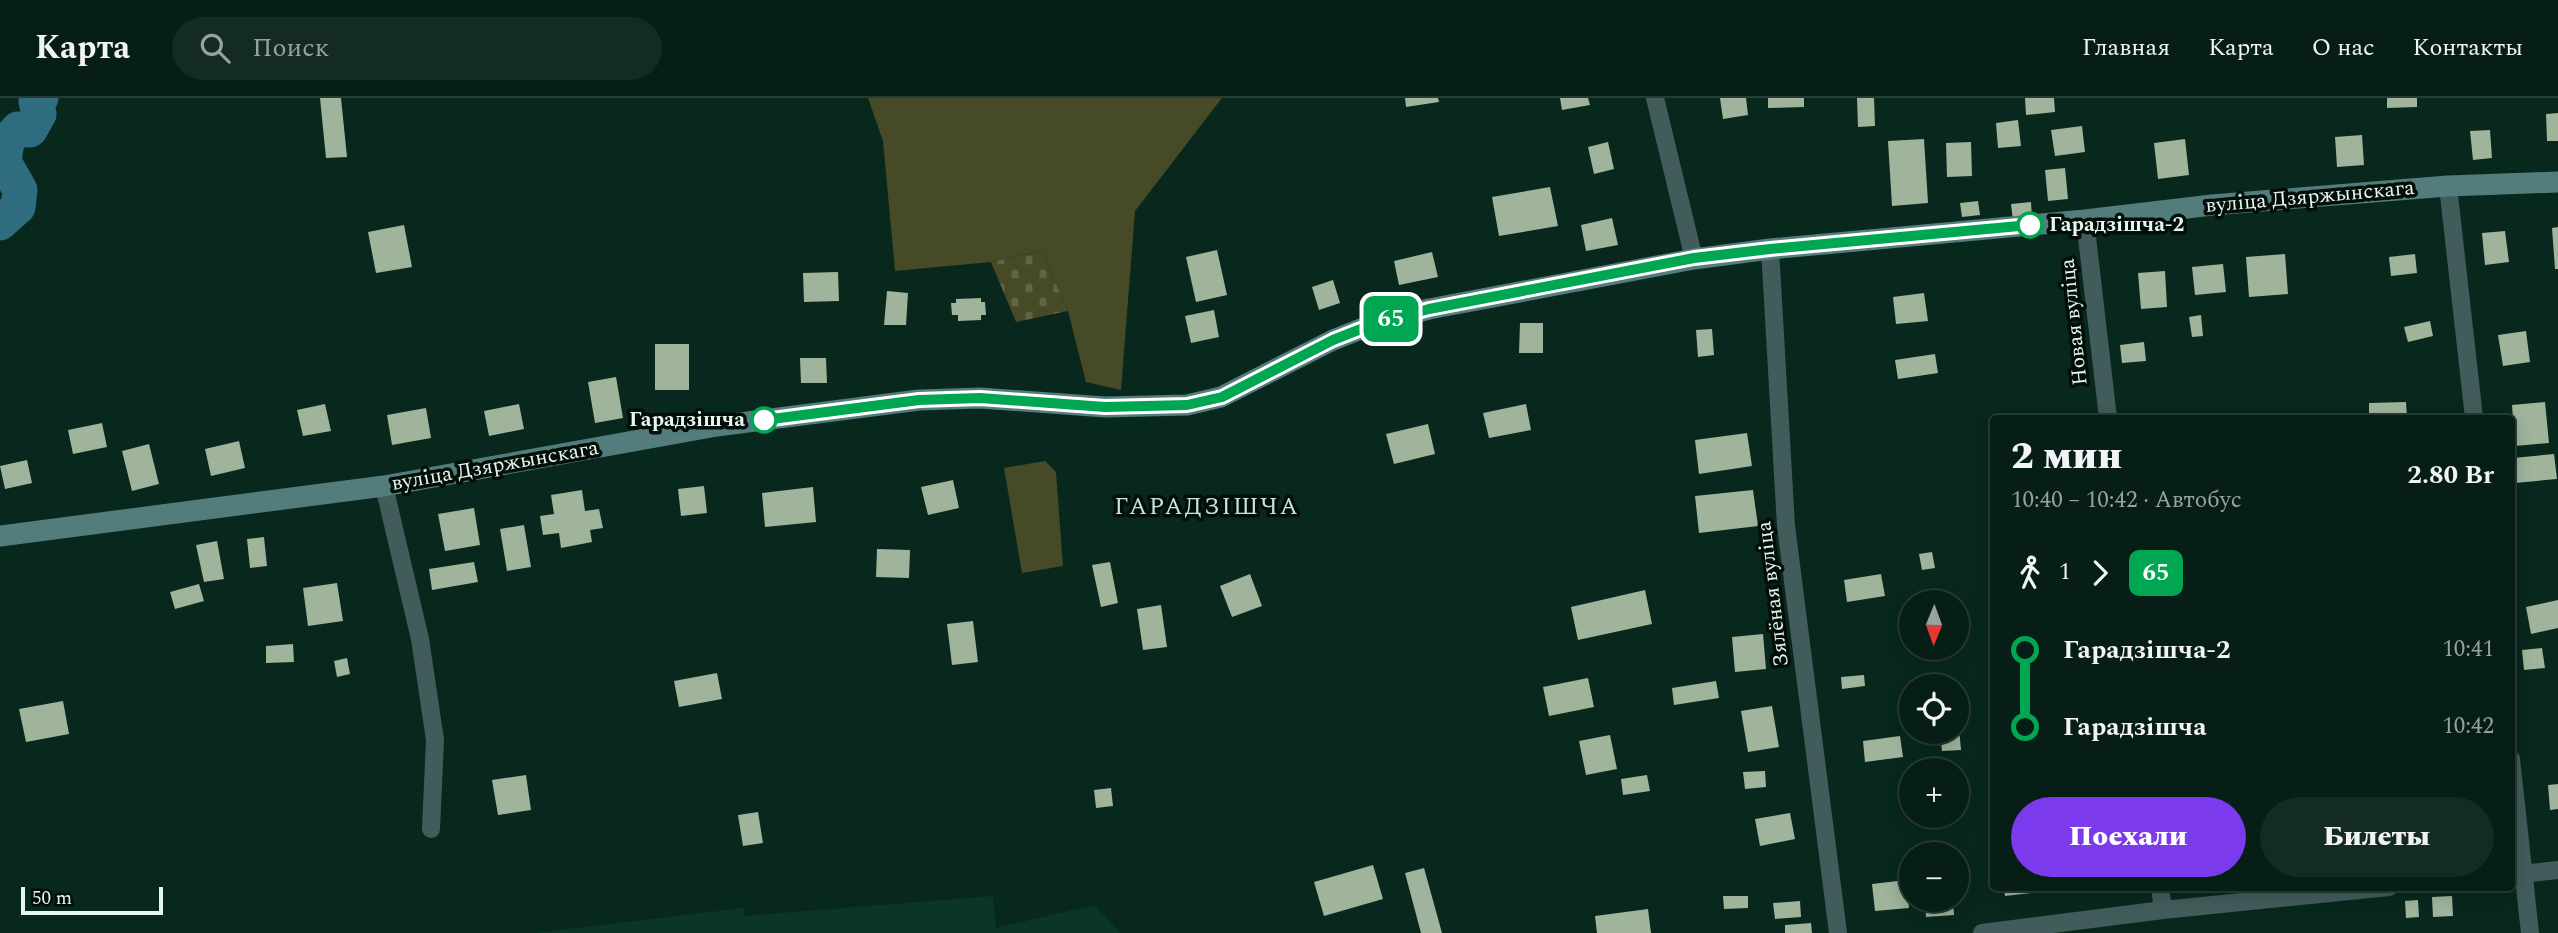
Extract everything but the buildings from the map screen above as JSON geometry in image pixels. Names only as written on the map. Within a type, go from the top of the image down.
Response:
[{"type":"street","points":[[1655,98],[1694,258]]},
{"type":"street","name":"вуліца Дзяржынскага","points":[[0,536],[384,486],[717,426],[919,400],[980,398],[1118,407],[1187,405],[1222,397],[1333,340],[1376,323],[1429,309],[1694,258],[2212,205],[2448,186],[2558,182]]},
{"type":"street","points":[[2448,186],[2474,415]]},
{"type":"street","name":"Новая вуліца","points":[[2085,220],[2108,415]]},
{"type":"street","name":"Зялёная вуліца","points":[[1770,249],[1786,526],[1839,933]]},
{"type":"street","points":[[384,486],[420,639],[435,740],[431,829]]},
{"type":"street","points":[[2515,825],[2518,874],[2530,933]]},
{"type":"street","points":[[2518,874],[2558,870]]},
{"type":"street","points":[[2161,891],[2163,910]]},
{"type":"street","points":[[1982,933],[2163,910],[2350,891]]},
{"type":"shaded area","points":[[993,896],[996,928],[1094,905],[1121,933],[534,933],[744,908],[744,916]]},
{"type":"green space","points":[[868,98],[1222,98],[1135,211],[1121,390],[1086,382],[1068,311],[1042,251],[991,262],[895,271],[883,141]]},
{"type":"green space","points":[[1042,251],[1068,311],[1016,322],[991,262]]},
{"type":"green space","points":[[1045,461],[1056,472],[1063,566],[1022,573],[1004,468]]},
{"type":"waterway","points":[[0,223],[18,207],[20,190],[4,162],[7,141],[18,129],[30,130],[39,114],[36,101],[41,98]]},
{"type":"bus line","name":"65","points":[[764,420],[919,400],[980,398],[1144,408],[1187,405],[1222,397],[1333,340],[1376,323],[1429,309],[1694,258],[2030,225]]},
{"type":"place","name":"Гарадзішча-2","points":[[2030,225]]},
{"type":"place","name":"Гарадзішча","points":[[764,420]]},
{"type":"district","name":"ГАРАДЗІШЧА","points":[[1207,507]]}]
